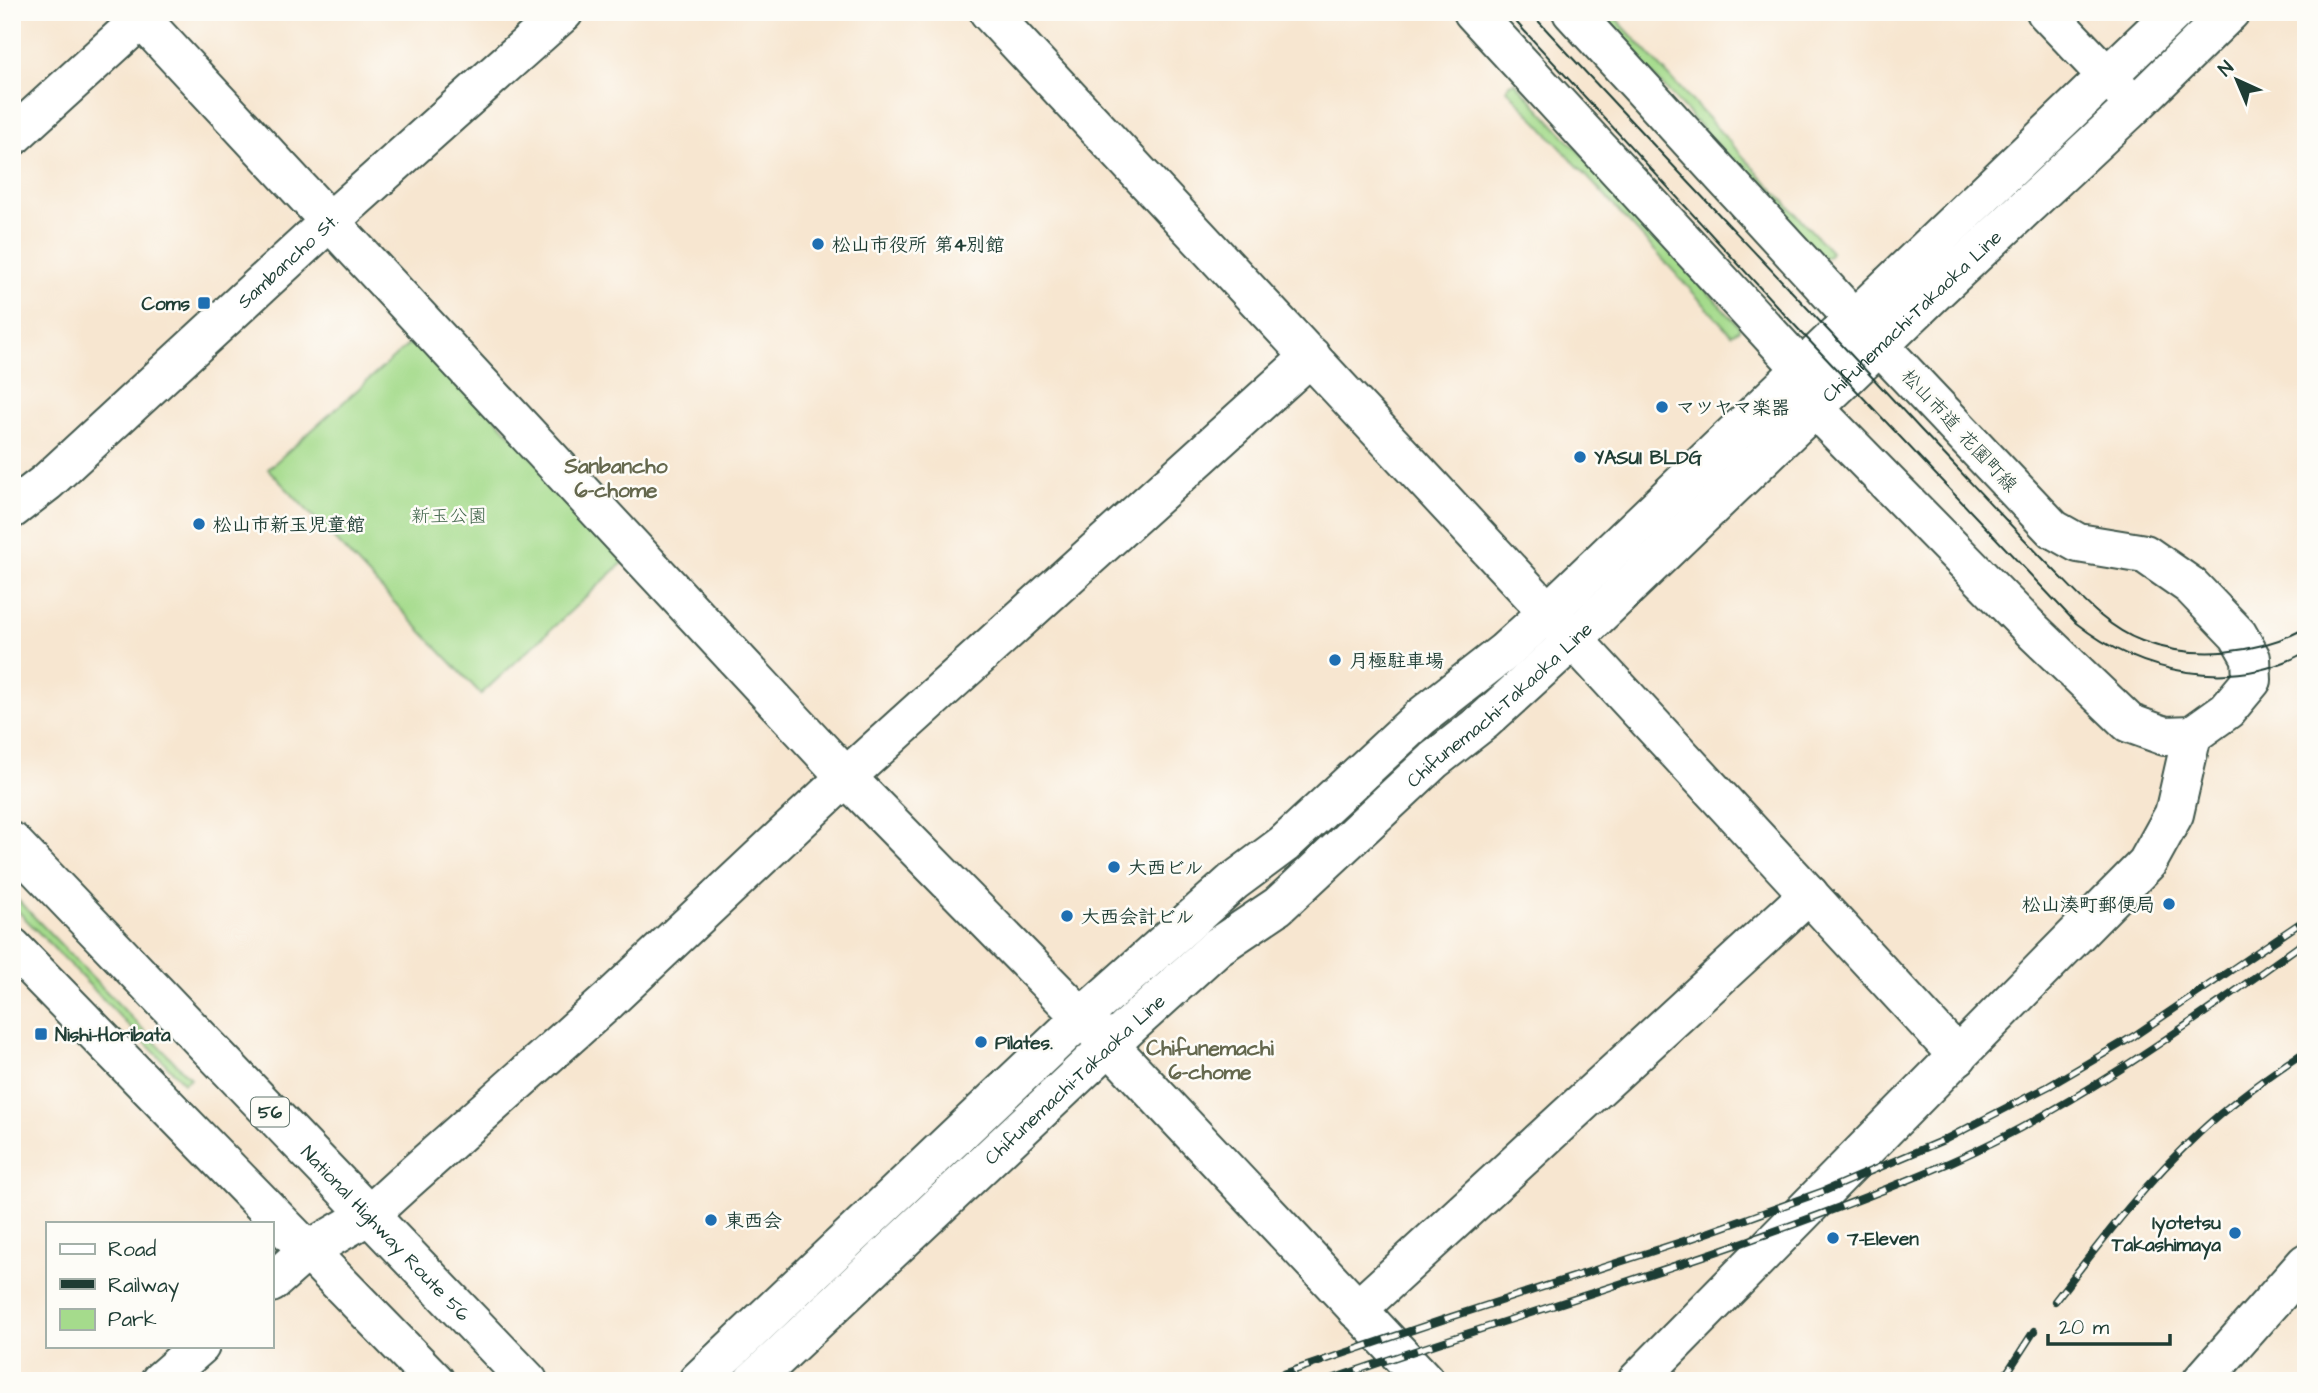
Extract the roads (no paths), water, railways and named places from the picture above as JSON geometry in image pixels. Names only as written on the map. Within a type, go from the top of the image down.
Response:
[{"type":"main road","name":"Sambancho St.","points":[[12,509],[47,482],[328,222],[564,12]]},
{"type":"main road","points":[[989,12],[1958,1056]]},
{"type":"main road","points":[[1473,12],[1801,368],[1815,409],[2035,633],[2129,723],[2165,736],[2192,735],[2174,814],[2147,863],[1637,1381]]},
{"type":"main road","name":"松山市道 花園町線","points":[[1572,12],[1854,319],[2053,529],[2078,543],[2145,554],[2191,586],[2238,635],[2251,658],[2252,680],[2227,710],[2192,735]]},
{"type":"main road","points":[[2046,12],[2135,105]]},
{"type":"main road","name":"Chifunemachi-Takaoka Line","points":[[698,1381],[1082,1017],[1234,882],[1284,844],[1421,717],[1504,652],[1548,612],[2174,12]]},
{"type":"main road","name":"Chifunemachi-Takaoka Line","points":[[753,1381],[1109,1045],[1217,947],[1278,906],[1434,761],[1484,721],[1573,640],[2230,12]]},
{"type":"main road","points":[[12,137],[142,14],[328,222],[846,777],[1109,1045],[1425,1381]]},
{"type":"main road","points":[[273,1281],[307,1251],[369,1215],[608,1001],[846,777],[1311,356]]},
{"type":"main road","name":"National Highway Route 56","points":[[12,842],[528,1381]]},
{"type":"main road","points":[[1357,1310],[1809,894]]},
{"type":"main road","points":[[12,947],[435,1381]]},
{"type":"main road","points":[[2202,1381],[2306,1263]]},
{"type":"main road","points":[[160,1381],[198,1348]]},
{"type":"tram line","points":[[1507,12],[1786,316],[2076,623],[2101,641],[2129,655],[2187,672],[2248,672],[2277,665],[2306,652]]},
{"type":"tram line","points":[[1530,12],[2003,517],[2104,619],[2142,641],[2204,653],[2226,652],[2267,644],[2306,628]]},
{"type":"railway","points":[[1263,1381],[1690,1239],[1824,1191],[1946,1139],[2049,1086],[2134,1036],[2306,919]]},
{"type":"railway","points":[[1326,1381],[1719,1251],[1874,1194],[1951,1162],[1998,1140],[2089,1089],[2178,1031],[2306,941]]},
{"type":"railway","points":[[2055,1301],[2123,1214],[2179,1152],[2237,1100],[2306,1051]]},
{"type":"railway","points":[[2003,1379],[2034,1331]]},
{"type":"place","name":"松山市役所 第4別館","points":[[818,244]]},
{"type":"place","name":"Coms","points":[[204,303]]},
{"type":"place","name":"マツヤマ楽器","points":[[1662,407]]},
{"type":"place","name":"YASUI BLDG","points":[[1580,457]]},
{"type":"place","name":"松山市新玉児童館","points":[[199,524]]},
{"type":"place","name":"月極駐車場","points":[[1335,660]]},
{"type":"place","name":"大西ビル","points":[[1114,867]]},
{"type":"place","name":"松山湊町郵便局","points":[[2169,904]]},
{"type":"place","name":"大西会計ビル","points":[[1067,916]]},
{"type":"place","name":"Nishi-Horibata","points":[[41,1034]]},
{"type":"place","name":"Pilates.","points":[[981,1042]]},
{"type":"place","name":"東西会","points":[[711,1220]]},
{"type":"place","name":"Iyotetsu Takashimaya","points":[[2235,1233]]},
{"type":"place","name":"7-Eleven","points":[[1833,1238]]},
{"type":"district","name":"Sanbancho 6-chome","points":[[616,478]]},
{"type":"district","name":"Chifunemachi 6-chome","points":[[1210,1060]]},
{"type":"park label","name":"新玉公園","points":[[449,515]]}]
